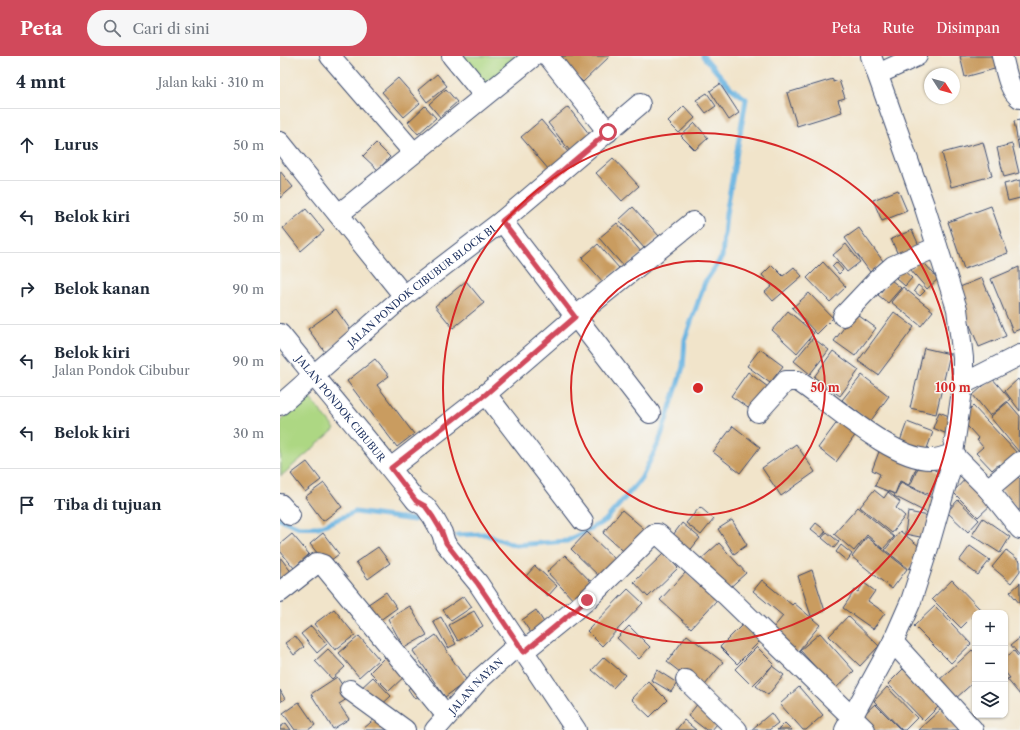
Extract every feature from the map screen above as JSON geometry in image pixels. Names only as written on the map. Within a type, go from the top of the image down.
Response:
[{"type":"street","points":[[330,56],[413,152]]},
{"type":"street","points":[[452,56],[484,95]]},
{"type":"street","points":[[339,214],[413,152],[534,56]]},
{"type":"street","points":[[548,56],[608,132]]},
{"type":"street","points":[[855,726],[911,601],[928,548],[951,467],[963,384],[963,358],[957,309],[874,65],[917,56]]},
{"type":"street","points":[[1002,56],[1012,88],[1015,94],[1020,98]]},
{"type":"street","name":"JALAN PONDOK CIBUBUR BLOCK B1","points":[[280,405],[404,296],[502,221],[640,104]]},
{"type":"street","points":[[280,142],[404,296]]},
{"type":"street","points":[[502,221],[650,413]]},
{"type":"street","points":[[391,468],[486,394],[575,317],[693,222]]},
{"type":"street","points":[[843,316],[877,280],[893,266],[937,247]]},
{"type":"street","name":"JALAN PONDOK CIBUBUR","points":[[280,334],[313,376],[391,468],[416,501],[425,506],[442,532],[446,543],[478,584],[576,730]]},
{"type":"street","points":[[963,384],[1020,355]]},
{"type":"street","points":[[758,412],[786,381],[798,381],[882,442],[905,454],[931,459],[953,454]]},
{"type":"street","points":[[486,394],[583,521]]},
{"type":"street","points":[[953,454],[988,490],[1020,529]]},
{"type":"street","points":[[988,490],[1020,462]]},
{"type":"street","name":"JALAN NAYAN","points":[[441,723],[480,679],[587,600],[654,534],[658,534],[726,596],[855,726]]},
{"type":"street","points":[[280,592],[317,563],[323,565],[441,723]]},
{"type":"street","points":[[893,642],[973,730]]},
{"type":"street","points":[[686,680],[737,730]]},
{"type":"street","points":[[350,690],[405,730]]},
{"type":"green space","points":[[452,56],[534,56],[484,95]]},
{"type":"green space","points":[[309,397],[335,429],[281,476],[280,421]]},
{"type":"building","points":[[561,56],[610,56],[583,82],[559,58]]},
{"type":"building","points":[[960,56],[995,56],[998,68],[965,77]]},
{"type":"building","points":[[437,74],[447,86],[427,102],[418,90]]},
{"type":"building","points":[[398,78],[420,103],[404,117],[382,92]]},
{"type":"building","points":[[833,79],[833,82],[839,80],[845,98],[838,100],[842,112],[797,126],[787,93]]},
{"type":"building","points":[[720,84],[739,113],[729,120],[710,91]]},
{"type":"building","points":[[446,89],[457,102],[440,117],[429,104]]},
{"type":"building","points":[[707,93],[716,106],[706,113],[696,100]]},
{"type":"building","points":[[425,106],[436,118],[418,134],[408,122]]},
{"type":"building","points":[[684,106],[695,118],[679,133],[668,122]]},
{"type":"building","points":[[568,107],[590,135],[570,151],[548,123]]},
{"type":"building","points":[[541,120],[569,153],[549,170],[521,137]]},
{"type":"building","points":[[1020,120],[1020,148],[1019,149],[1014,121]]},
{"type":"building","points":[[695,123],[708,138],[695,150],[681,136]]},
{"type":"building","points":[[983,142],[992,176],[951,187],[942,153]]},
{"type":"building","points":[[376,143],[390,157],[378,170],[363,156]]},
{"type":"building","points":[[1012,144],[1019,173],[1004,177],[997,148]]},
{"type":"building","points":[[613,158],[639,186],[622,201],[596,173]]},
{"type":"building","points":[[280,171],[293,187],[280,198]]},
{"type":"building","points":[[1020,180],[1020,198],[1008,201],[1004,184]]},
{"type":"building","points":[[898,190],[907,211],[882,221],[873,200]]},
{"type":"building","points":[[991,206],[1008,253],[964,269],[948,222]]},
{"type":"building","points":[[633,207],[659,236],[645,249],[619,220]]},
{"type":"building","points":[[306,209],[324,231],[301,251],[283,228]]},
{"type":"building","points":[[617,223],[642,253],[625,268],[599,238]]},
{"type":"building","points":[[859,228],[883,261],[870,272],[845,238]]},
{"type":"building","points":[[912,230],[921,250],[900,259],[891,239]]},
{"type":"building","points":[[598,244],[619,268],[603,282],[582,258]]},
{"type":"building","points":[[846,244],[860,262],[847,272],[833,255]]},
{"type":"building","points":[[921,259],[938,279],[927,289],[910,269]]},
{"type":"building","points":[[823,262],[846,287],[830,302],[807,278]]},
{"type":"building","points":[[836,262],[843,270],[839,274],[832,266]]},
{"type":"building","points":[[772,265],[783,276],[794,267],[802,276],[773,301],[765,292],[772,286],[762,275]]},
{"type":"building","points":[[1019,267],[1020,329],[1013,332],[991,279]]},
{"type":"building","points":[[902,269],[912,278],[905,286],[896,278]]},
{"type":"building","points":[[982,278],[1006,336],[979,347],[955,289]]},
{"type":"building","points":[[891,280],[901,288],[888,303],[878,295]]},
{"type":"building","points":[[466,281],[484,303],[453,328],[435,306]]},
{"type":"building","points":[[918,285],[925,291],[920,296],[914,291]]},
{"type":"building","points":[[903,287],[933,311],[921,326],[891,302]]},
{"type":"building","points":[[809,293],[833,318],[817,334],[792,308]]},
{"type":"building","points":[[336,309],[352,332],[325,352],[308,329]]},
{"type":"building","points":[[788,311],[814,333],[797,353],[772,330]]},
{"type":"building","points":[[894,312],[914,327],[878,375],[858,361]]},
{"type":"building","points":[[855,313],[876,328],[855,356],[834,341]]},
{"type":"building","points":[[813,338],[829,350],[810,374],[794,361]]},
{"type":"building","points":[[924,348],[950,354],[936,414],[910,408]]},
{"type":"building","points":[[760,349],[783,366],[770,383],[747,366]]},
{"type":"building","points":[[833,351],[859,370],[840,396],[814,377]]},
{"type":"building","points":[[375,359],[389,376],[377,385],[414,434],[397,447],[347,381]]},
{"type":"building","points":[[748,372],[768,387],[751,410],[731,396]]},
{"type":"building","points":[[862,375],[889,396],[870,422],[842,400]]},
{"type":"building","points":[[992,378],[1010,399],[990,416],[973,395]]},
{"type":"building","points":[[1018,379],[1020,382],[1020,411],[1005,391]]},
{"type":"building","points":[[1008,402],[1020,416],[1019,452],[990,417]]},
{"type":"building","points":[[973,406],[1018,454],[1002,467],[999,464],[992,470],[976,453],[983,447],[977,440],[979,439],[960,418]]},
{"type":"building","points":[[939,412],[954,418],[947,434],[933,428]]},
{"type":"building","points":[[841,417],[859,430],[836,462],[818,448]]},
{"type":"building","points":[[907,422],[933,432],[925,454],[899,444]]},
{"type":"building","points":[[733,426],[760,447],[740,473],[713,452]]},
{"type":"building","points":[[796,444],[815,472],[781,496],[762,468]]},
{"type":"building","points":[[880,449],[918,464],[909,485],[900,481],[895,494],[875,486],[880,474],[872,470]]},
{"type":"building","points":[[307,462],[321,480],[305,492],[291,474]]},
{"type":"building","points":[[920,463],[943,474],[933,496],[910,486]]},
{"type":"building","points":[[1015,474],[1020,479],[1020,510],[1018,510],[999,487]]},
{"type":"building","points":[[968,476],[994,502],[978,517],[953,492]]},
{"type":"building","points":[[901,482],[938,501],[931,515],[894,496]]},
{"type":"building","points":[[324,483],[342,507],[323,521],[305,497]]},
{"type":"building","points":[[874,490],[884,498],[888,492],[900,502],[896,508],[905,516],[892,533],[860,507]]},
{"type":"building","points":[[958,500],[979,520],[968,532],[947,512]]},
{"type":"building","points":[[700,507],[714,519],[701,535],[686,523]]},
{"type":"building","points":[[858,507],[894,537],[883,549],[867,535],[854,551],[834,534]]},
{"type":"building","points":[[622,510],[649,533],[629,556],[603,533]]},
{"type":"building","points":[[908,512],[934,517],[930,539],[905,534]]},
{"type":"building","points":[[983,518],[1010,537],[1000,553],[972,535]]},
{"type":"building","points":[[732,520],[747,545],[734,554],[718,529]]},
{"type":"building","points":[[682,523],[700,538],[688,553],[670,539]]},
{"type":"building","points":[[816,523],[826,531],[821,537],[811,529]]},
{"type":"building","points":[[900,531],[924,550],[909,569],[885,550]]},
{"type":"building","points":[[587,532],[621,565],[605,582],[571,549]]},
{"type":"building","points":[[827,532],[839,542],[834,548],[822,538]]},
{"type":"building","points":[[323,533],[339,554],[326,564],[310,544]]},
{"type":"building","points":[[292,534],[309,554],[294,568],[280,551],[280,544]]},
{"type":"building","points":[[867,537],[907,569],[892,589],[852,557]]},
{"type":"building","points":[[719,543],[746,573],[726,591],[699,561]]},
{"type":"building","points":[[841,545],[852,554],[847,561],[836,552]]},
{"type":"building","points":[[970,546],[990,560],[978,575],[959,561]]},
{"type":"building","points":[[378,547],[390,563],[368,579],[356,562]]},
{"type":"building","points":[[1006,550],[1020,561],[1020,571],[1011,583],[992,567]]},
{"type":"building","points":[[664,553],[678,568],[648,597],[634,582]]},
{"type":"building","points":[[565,555],[595,586],[577,604],[547,572]]},
{"type":"building","points":[[280,557],[292,573],[280,583]]},
{"type":"building","points":[[535,566],[557,586],[548,596],[526,576]]},
{"type":"building","points":[[812,570],[825,611],[811,616],[798,576]]},
{"type":"building","points":[[686,572],[717,600],[691,628],[660,600]]},
{"type":"building","points":[[762,580],[792,605],[794,603],[820,625],[795,655],[769,633],[783,616],[753,591]]},
{"type":"building","points":[[952,580],[980,609],[972,610],[972,617],[961,628],[932,599]]},
{"type":"building","points":[[864,583],[875,591],[868,601],[885,613],[873,629],[843,608],[855,590],[858,592]]},
{"type":"building","points":[[1020,583],[1020,604],[1010,592]]},
{"type":"building","points":[[628,589],[643,603],[602,646],[587,631]]},
{"type":"building","points":[[386,592],[397,608],[376,623],[364,607]]},
{"type":"building","points":[[464,596],[472,607],[451,621],[443,610]]},
{"type":"building","points":[[410,606],[427,635],[404,648],[388,619]]},
{"type":"building","points":[[935,606],[971,644],[951,663],[914,626]]},
{"type":"building","points":[[334,609],[355,635],[335,650],[314,624]]},
{"type":"building","points":[[536,610],[547,627],[533,636],[522,620]]},
{"type":"building","points":[[474,611],[483,626],[458,641],[449,625]]},
{"type":"building","points":[[848,616],[879,646],[860,666],[829,636]]},
{"type":"building","points":[[441,617],[456,644],[448,648],[433,621]]},
{"type":"building","points":[[743,624],[760,641],[737,664],[720,647]]},
{"type":"building","points":[[311,626],[327,644],[317,653],[301,634]]},
{"type":"building","points":[[629,626],[650,647],[639,659],[617,638]]},
{"type":"building","points":[[820,633],[854,671],[835,689],[800,650]]},
{"type":"building","points":[[436,635],[467,681],[445,697],[413,651]]},
{"type":"building","points":[[687,635],[723,662],[702,689],[667,662]]},
{"type":"building","points":[[295,636],[304,647],[294,655],[285,643]]},
{"type":"building","points":[[359,636],[379,659],[359,677],[339,653]]},
{"type":"building","points":[[1020,638],[1020,656],[1011,645]]},
{"type":"building","points":[[757,647],[774,664],[752,686],[735,669]]},
{"type":"building","points":[[328,649],[345,667],[332,679],[315,661]]},
{"type":"building","points":[[972,650],[972,684],[955,699],[938,681]]},
{"type":"building","points":[[1014,651],[1020,659],[1020,695],[1008,680],[1010,678],[1008,676],[1008,656]]},
{"type":"building","points":[[389,653],[408,673],[389,691],[370,672]]},
{"type":"building","points":[[604,657],[625,675],[613,688],[592,670]]},
{"type":"building","points":[[772,666],[784,675],[768,695],[756,686]]},
{"type":"building","points":[[903,669],[940,705],[924,721],[888,684]]},
{"type":"building","points":[[657,670],[677,683],[671,692],[651,680]]},
{"type":"building","points":[[337,677],[350,697],[339,704],[349,719],[333,729],[311,694]]},
{"type":"building","points":[[373,677],[391,696],[378,708],[360,689]]},
{"type":"building","points":[[648,681],[667,700],[650,717],[631,699]]},
{"type":"building","points":[[414,684],[422,693],[415,699],[408,689]]},
{"type":"building","points":[[799,687],[823,715],[806,730],[803,730],[780,704]]},
{"type":"building","points":[[887,687],[917,718],[905,730],[902,730],[874,701]]},
{"type":"building","points":[[280,690],[285,699],[280,702]]},
{"type":"building","points":[[299,702],[315,725],[308,730],[295,730],[283,713]]},
{"type":"building","points":[[699,702],[721,719],[712,730],[706,730],[688,716]]},
{"type":"building","points":[[875,704],[901,730],[874,730],[861,717]]},
{"type":"building","points":[[941,709],[960,730],[918,730]]},
{"type":"building","points":[[771,713],[778,723],[769,730],[751,730]]},
{"type":"building","points":[[377,717],[388,730],[363,729]]},
{"type":"building","points":[[684,720],[696,730],[676,730]]},
{"type":"building","points":[[286,723],[291,730],[280,730],[280,727]]},
{"type":"building","points":[[785,723],[792,730],[777,730],[779,729]]},
{"type":"waterway","points":[[457,535],[484,534],[515,545],[567,541],[605,521],[641,479],[659,442],[683,367],[685,339],[705,282],[722,257],[726,214],[746,99],[731,88],[703,56]]},
{"type":"waterway","points":[[280,519],[299,527],[319,527],[355,512],[414,520]]},
{"type":"route","points":[[587,600],[524,652],[478,584],[446,543],[442,532],[433,517],[425,506],[416,501],[391,468],[486,394],[575,317],[502,221],[608,132]]}]
